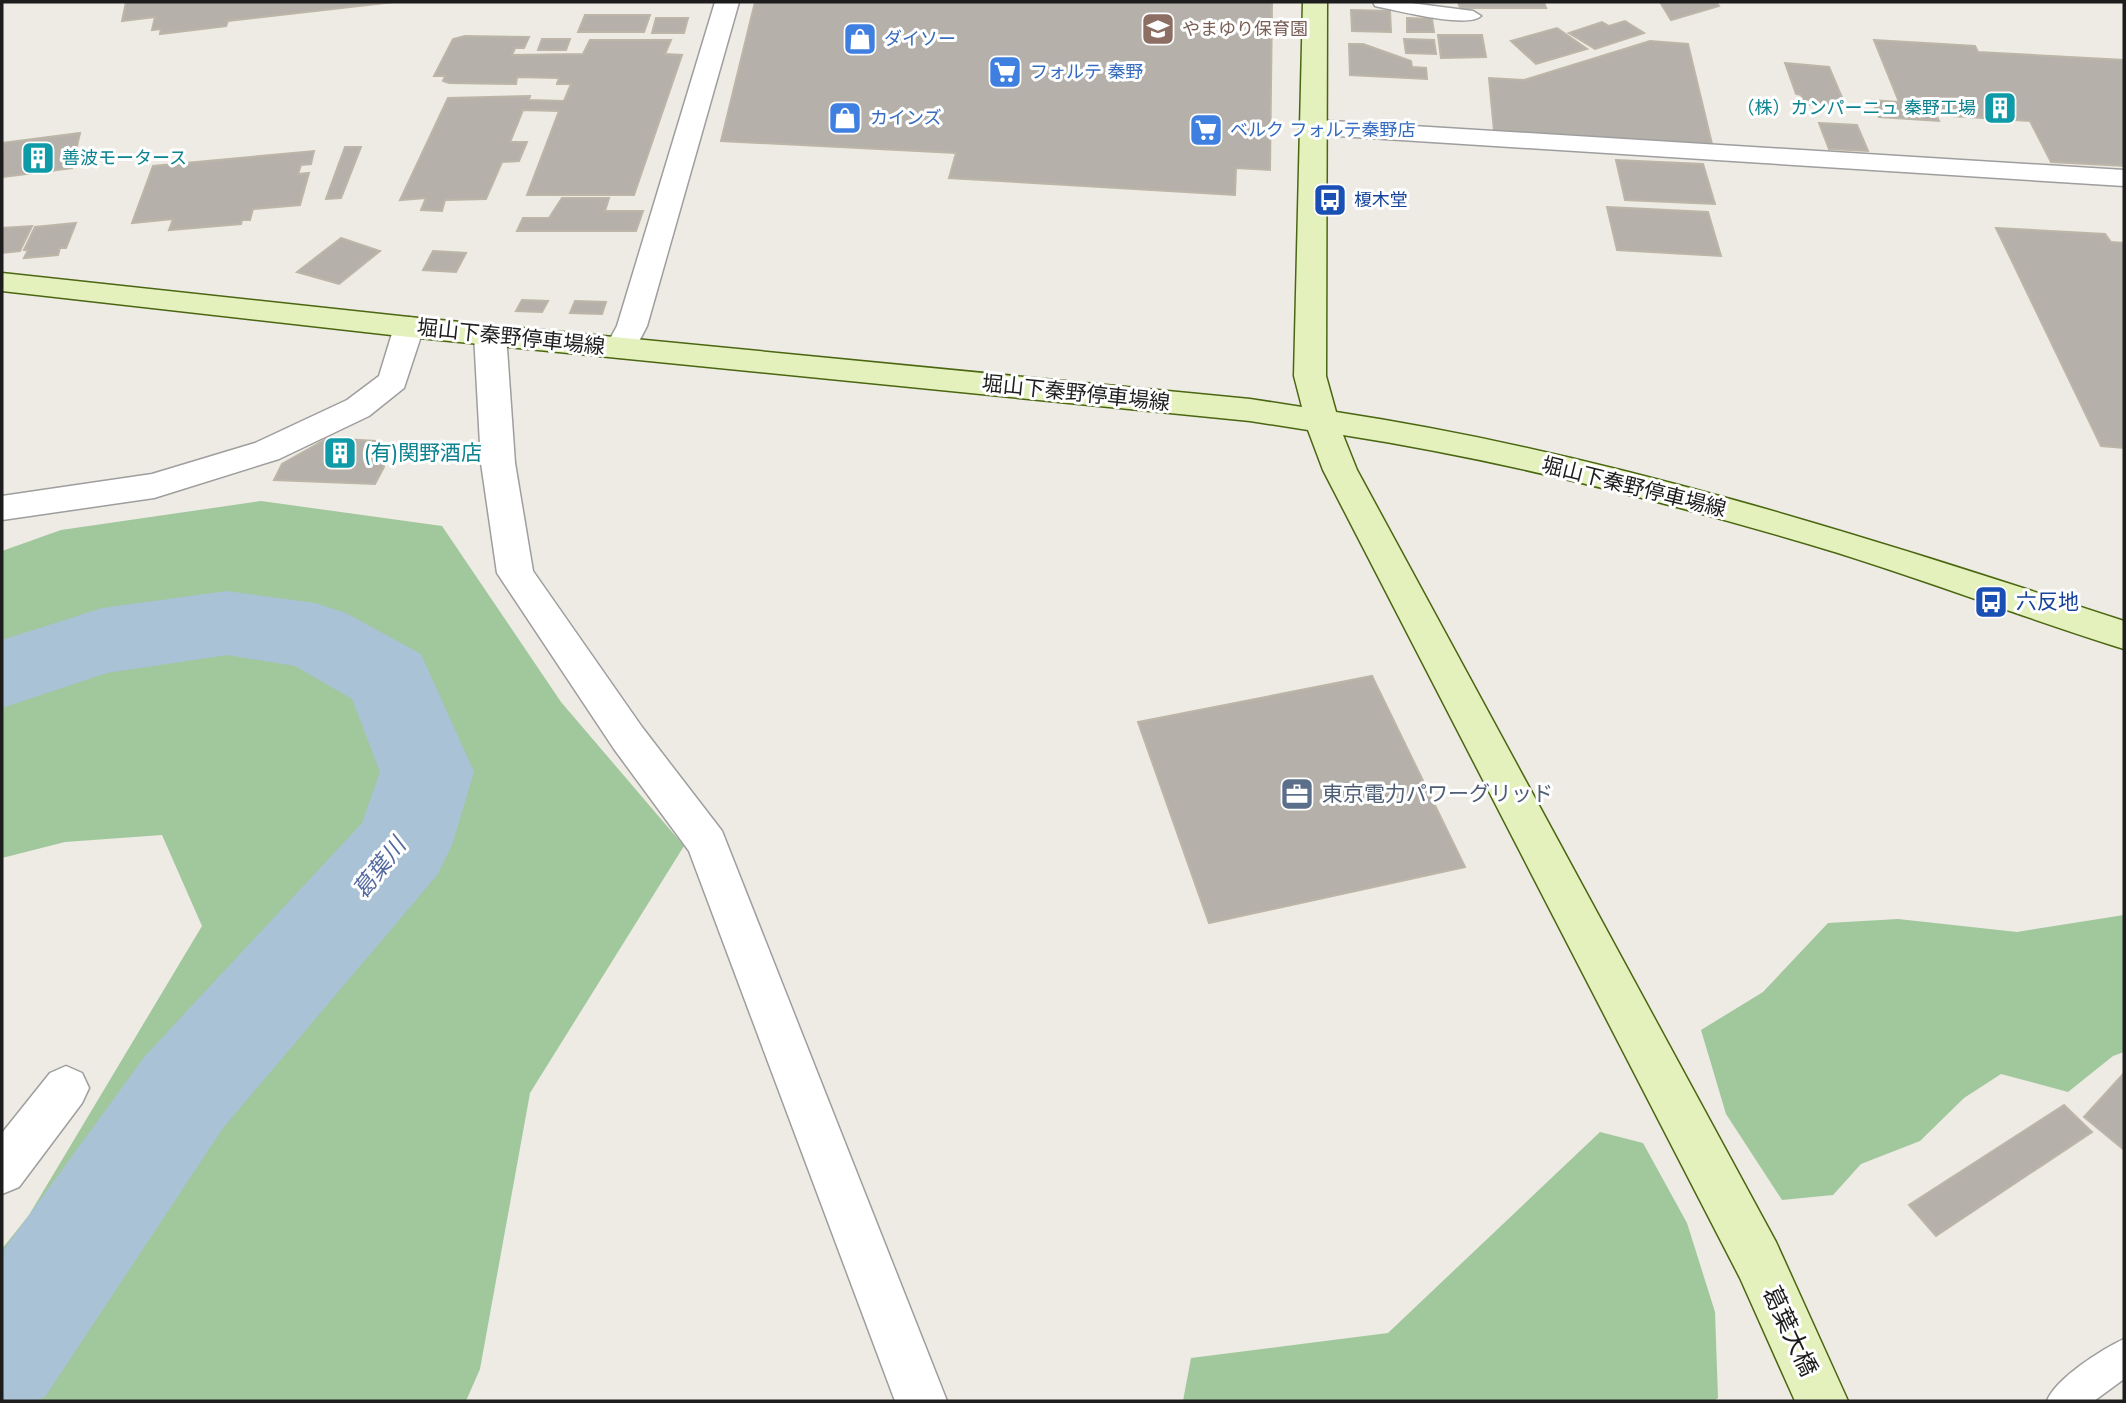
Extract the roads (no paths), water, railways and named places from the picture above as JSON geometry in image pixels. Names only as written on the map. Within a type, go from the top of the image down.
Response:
[{"type":"main road","name":"葛葉大橋","points":[[1315,2],[1316,128],[1310,376],[1322,423],[1339,470],[1758,1260],[1822,1401]]},
{"type":"main road","name":"堀山下秦野停車場線","points":[[2,282],[409,327],[1250,410],[1413,435],[1680,496],[1849,544],[2124,635]]},
{"type":"street","points":[[621,348],[632,326],[727,2]]},
{"type":"street","points":[[1316,128],[2124,178]]},
{"type":"street","points":[[2,508],[154,486],[267,451],[358,408],[393,381],[409,327]]},
{"type":"street","points":[[489,334],[498,463],[515,573],[628,738],[707,843],[921,1401]]},
{"type":"street","points":[[2,1171],[66,1088]]},
{"type":"lane","points":[[1381,2],[1427,12],[1473,16]]},
{"type":"lane","points":[[2065,1401],[2124,1357]]},
{"type":"waterway","name":"葛葉川","points":[[2,674],[102,641],[227,623],[315,636],[389,678],[427,772],[403,845],[184,1092],[2,1354]]},
{"type":"place","name":"やまゆり保育園","points":[[1158,29]]},
{"type":"place","name":"ダイソー","points":[[860,39]]},
{"type":"place","name":"フォルテ 秦野","points":[[1005,72]]},
{"type":"place","name":"（株）カンパーニュ 秦野工場","points":[[2000,108]]},
{"type":"place","name":"カインズ","points":[[845,118]]},
{"type":"place","name":"ベルク フォルテ秦野店","points":[[1206,130]]},
{"type":"place","name":"善波モータース","points":[[38,158]]},
{"type":"place","name":"榎木堂","points":[[1330,200]]},
{"type":"place","name":"(有)関野酒店","points":[[340,453]]},
{"type":"place","name":"六反地","points":[[1991,602]]},
{"type":"place","name":"東京電力パワーグリッド","points":[[1297,794]]}]
